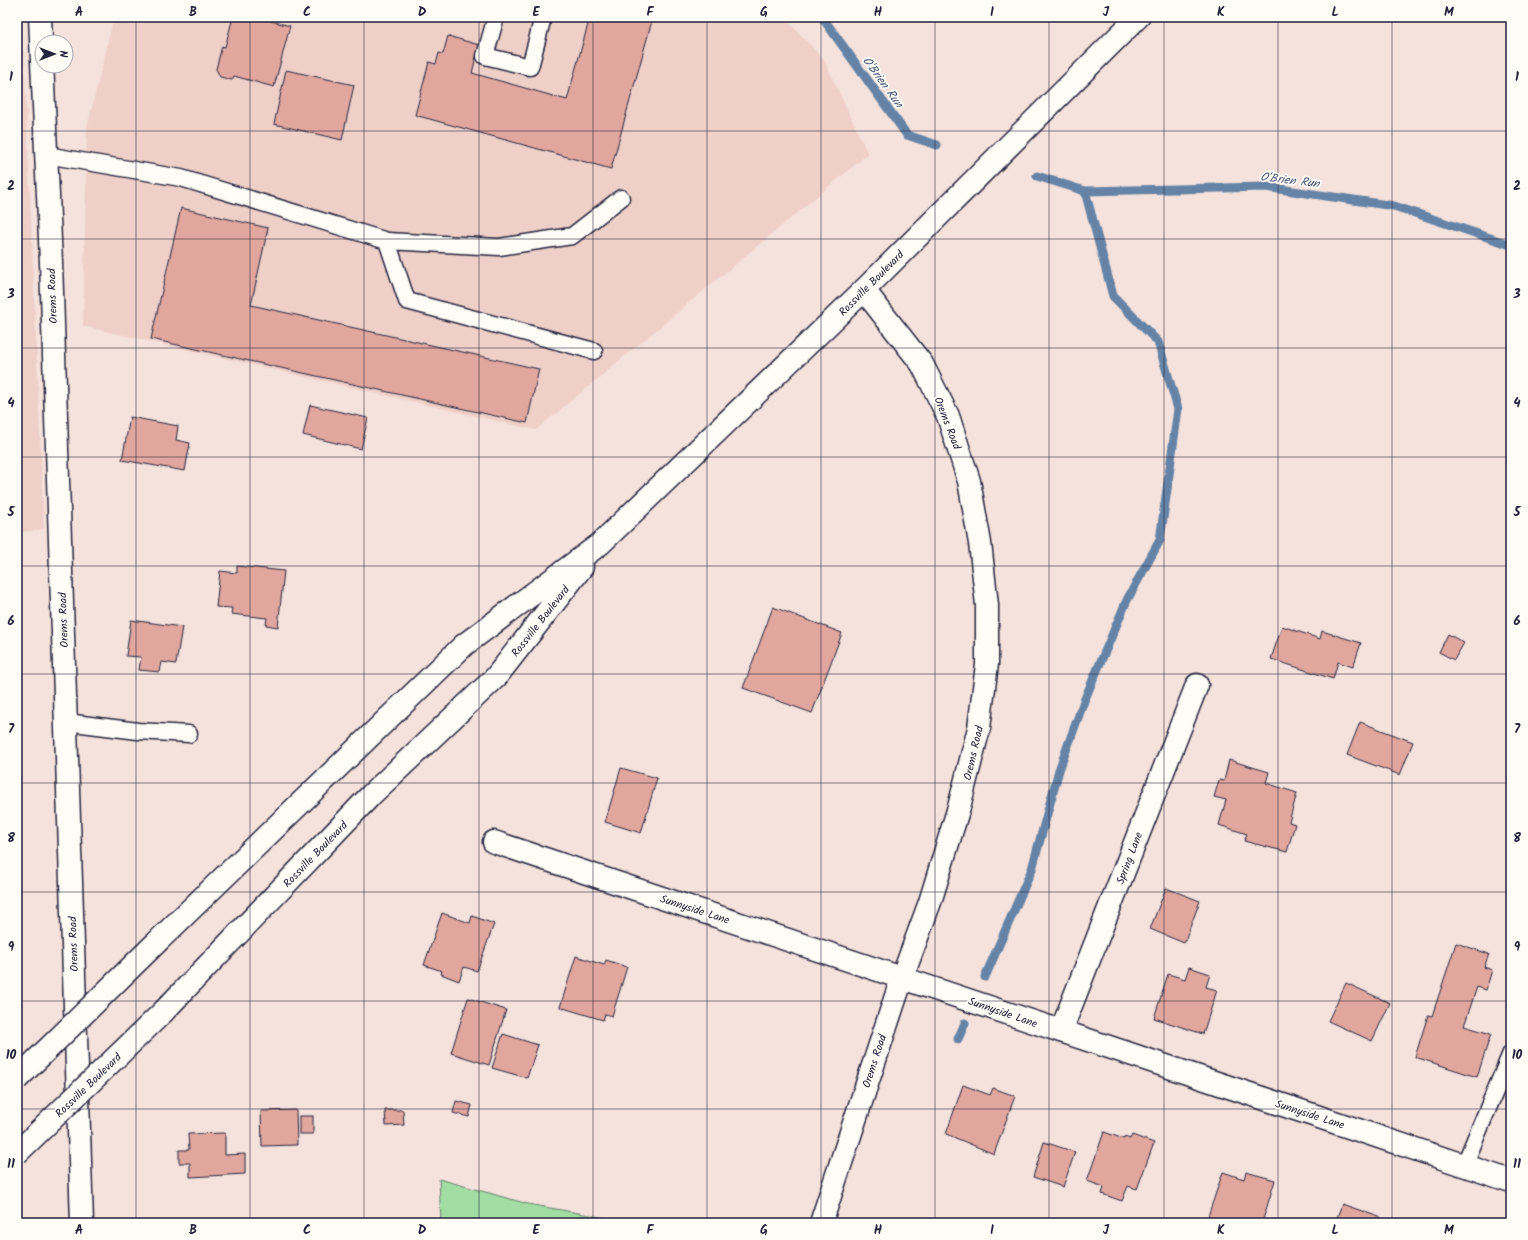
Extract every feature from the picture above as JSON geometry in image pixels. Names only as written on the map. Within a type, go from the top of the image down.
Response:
[{"type":"street","name":"Orems Road","points":[[40,17],[66,722],[82,1223]]},
{"type":"street","name":"Rossville Boulevard","points":[[17,1079],[464,646],[600,544],[864,290],[1138,17]]},
{"type":"street","name":"Orems Road","points":[[821,1223],[902,978],[930,902],[960,807],[979,728],[987,664],[987,605],[980,543],[969,480],[948,416],[922,364],[864,290]]},
{"type":"street","name":"Rossville Boulevard","points":[[17,1153],[163,1012],[372,794],[496,677],[600,544]]},
{"type":"street","name":"Spring Lane","points":[[1061,1031],[1197,685]]},
{"type":"street","name":"Sunnyside Lane","points":[[494,842],[1511,1181]]},
{"type":"lane","points":[[496,17],[486,56],[530,67],[543,17]]},
{"type":"lane","points":[[46,155],[181,178],[387,241],[499,246],[572,236],[622,198]]},
{"type":"lane","points":[[387,241],[407,301],[594,351]]},
{"type":"lane","points":[[66,722],[138,731],[189,734]]},
{"type":"lane","points":[[1464,1166],[1511,1053]]},
{"type":"shaded area","points":[[114,17],[784,17],[824,60],[868,154],[536,430],[83,326],[87,128]]},
{"type":"shaded area","points":[[24,51],[44,529],[17,533],[17,53]]},
{"type":"green space","points":[[439,1179],[528,1204],[634,1223],[441,1223]]},
{"type":"building","points":[[233,17],[256,17],[290,26],[274,87],[234,76],[232,80],[220,77],[216,69],[222,46],[225,47]]},
{"type":"building","points":[[590,17],[653,17],[611,169],[415,115],[429,62],[436,64],[439,53],[443,54],[448,36],[479,45],[472,73],[567,100]]},
{"type":"building","points":[[286,70],[354,85],[342,140],[274,124]]},
{"type":"building","points":[[181,208],[268,228],[251,305],[539,369],[527,423],[151,339]]},
{"type":"building","points":[[310,405],[368,418],[361,449],[303,435]]},
{"type":"building","points":[[130,417],[178,426],[176,440],[190,443],[185,471],[122,460]]},
{"type":"building","points":[[237,566],[284,571],[278,627],[266,625],[267,618],[231,614],[232,608],[216,607],[220,571],[237,573]]},
{"type":"building","points":[[773,607],[842,633],[812,713],[743,688]]},
{"type":"building","points":[[131,620],[182,627],[176,664],[162,662],[160,672],[139,670],[141,657],[126,656]]},
{"type":"building","points":[[1282,626],[1320,639],[1322,631],[1361,643],[1353,667],[1338,662],[1333,679],[1271,659]]},
{"type":"building","points":[[1448,634],[1464,643],[1454,660],[1439,652]]},
{"type":"building","points":[[1360,722],[1413,742],[1400,775],[1347,755]]},
{"type":"building","points":[[1229,760],[1269,772],[1266,783],[1297,793],[1289,822],[1295,824],[1287,852],[1244,841],[1247,834],[1219,825],[1226,800],[1214,797],[1219,780],[1224,781]]},
{"type":"building","points":[[621,768],[657,778],[641,833],[605,822]]},
{"type":"building","points":[[1166,888],[1200,901],[1184,943],[1150,929]]},
{"type":"building","points":[[442,913],[470,923],[472,916],[494,924],[477,971],[464,967],[459,981],[441,974],[442,971],[424,965]]},
{"type":"building","points":[[1456,943],[1489,954],[1484,967],[1492,970],[1486,990],[1477,987],[1464,1026],[1491,1034],[1477,1077],[1415,1057],[1428,1015],[1432,1016]]},
{"type":"building","points":[[576,956],[604,965],[606,960],[627,967],[612,1016],[605,1014],[603,1020],[560,1007]]},
{"type":"building","points":[[1189,967],[1210,974],[1206,987],[1217,990],[1203,1034],[1154,1018],[1168,974],[1185,979]]},
{"type":"building","points":[[1346,983],[1390,1003],[1372,1041],[1328,1021]]},
{"type":"building","points":[[468,998],[506,1010],[489,1065],[451,1053]]},
{"type":"building","points":[[503,1034],[538,1045],[527,1078],[492,1068]]},
{"type":"building","points":[[963,1085],[990,1095],[993,1088],[1015,1096],[994,1154],[946,1134]]},
{"type":"building","points":[[456,1101],[472,1105],[469,1117],[453,1113]]},
{"type":"building","points":[[296,1110],[297,1145],[262,1146],[261,1111]]},
{"type":"building","points":[[385,1110],[403,1110],[404,1125],[386,1126]]},
{"type":"building","points":[[299,1116],[313,1116],[313,1134],[299,1134]]},
{"type":"building","points":[[1104,1132],[1124,1139],[1125,1137],[1130,1139],[1132,1135],[1154,1143],[1137,1189],[1128,1186],[1122,1201],[1102,1194],[1104,1187],[1087,1181]]},
{"type":"building","points":[[225,1133],[225,1155],[245,1154],[245,1174],[190,1177],[190,1163],[179,1163],[179,1150],[189,1150],[188,1134]]},
{"type":"building","points":[[1044,1142],[1075,1152],[1063,1187],[1033,1177]]},
{"type":"building","points":[[1223,1172],[1244,1179],[1246,1172],[1275,1180],[1262,1223],[1206,1222]]},
{"type":"building","points":[[1342,1204],[1382,1218],[1380,1223],[1335,1223]]},
{"type":"building","points":[[226,1221],[226,1223],[192,1223]]},
{"type":"waterway","name":"O'Brien Run","points":[[822,17],[907,135],[937,145]]},
{"type":"waterway","name":"O'Brien Run","points":[[1037,176],[1085,191],[1266,187],[1394,206],[1511,245]]},
{"type":"waterway","points":[[985,977],[1032,869],[1059,770],[1084,701],[1127,600],[1160,540],[1178,409],[1158,342],[1113,296],[1085,191]]},
{"type":"waterway","points":[[958,1039],[965,1023]]}]
